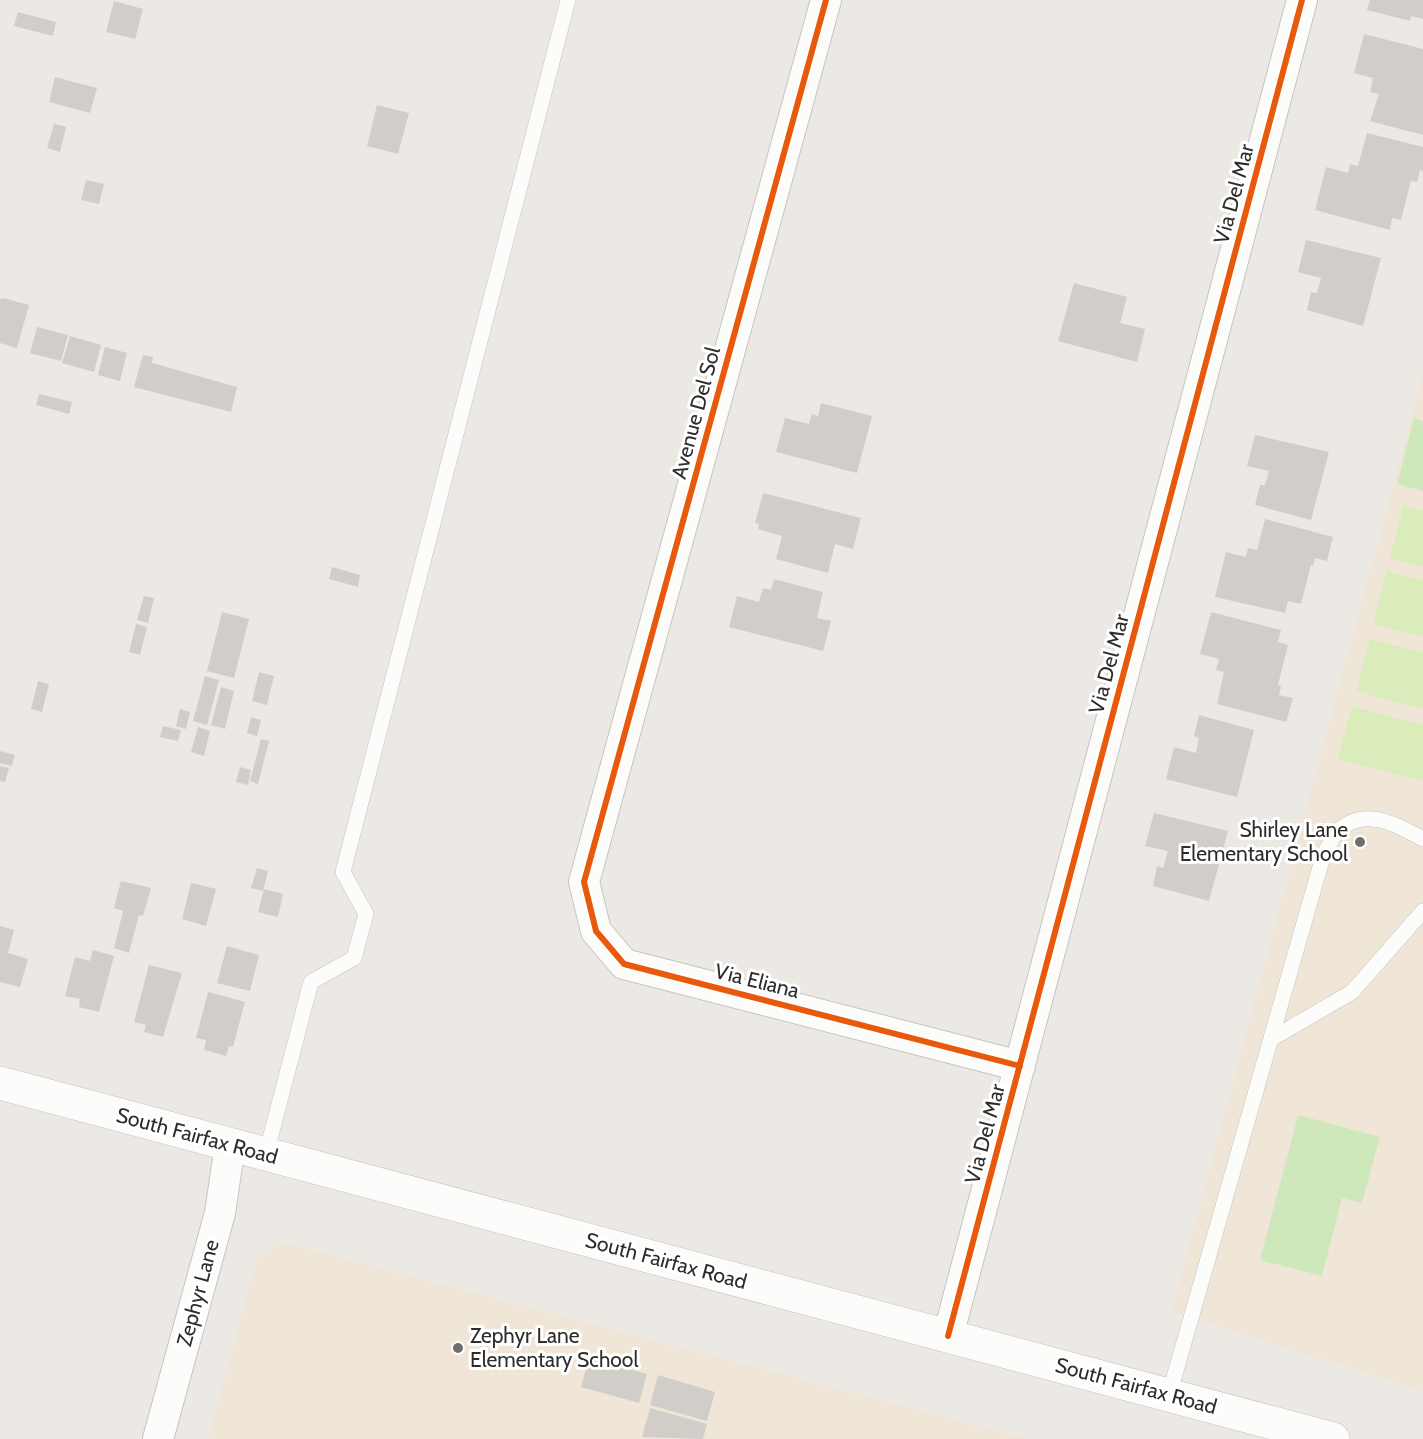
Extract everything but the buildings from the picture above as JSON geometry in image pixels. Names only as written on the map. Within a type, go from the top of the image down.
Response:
[{"type":"street","name":"Avenue Del Sol","points":[[597,835],[826,0]]},
{"type":"street","name":"Via Del Mar","points":[[948,1336],[1302,0]]},
{"type":"street","name":"Via Eliana","points":[[597,835],[584,882],[596,931],[624,964],[1020,1066]]},
{"type":"street","name":"South Fairfax Road","points":[[0,1083],[1333,1439]]},
{"type":"street","name":"Zephyr Lane","points":[[158,1439],[220,1213],[230,1145]]},
{"type":"lane","points":[[266,1154],[310,982],[354,958],[366,914],[343,872],[568,0]]},
{"type":"lane","points":[[1169,1395],[1324,853],[1338,830],[1359,817],[1394,823],[1423,839]]},
{"type":"lane","points":[[1271,1039],[1352,992],[1423,911]]},
{"type":"shaded area","name":"Shirley Lane Elementary School","points":[[1423,373],[1423,1391],[1171,1312]]},
{"type":"shaded area","name":"Zephyr Lane Elementary School","points":[[282,1242],[1028,1439],[208,1439],[257,1257]]},
{"type":"green space","points":[[1414,418],[1423,421],[1423,491],[1397,484]]},
{"type":"green space","points":[[1404,505],[1423,511],[1423,567],[1390,558]]},
{"type":"green space","points":[[1387,571],[1423,581],[1423,637],[1373,624]]},
{"type":"green space","points":[[1370,639],[1423,652],[1423,709],[1356,691]]},
{"type":"green space","points":[[1352,706],[1423,725],[1423,781],[1338,759]]},
{"type":"green space","points":[[1298,1115],[1380,1137],[1362,1203],[1342,1198],[1322,1276],[1260,1260]]},
{"type":"cycle path","points":[[826,0],[584,882],[596,931],[624,964],[1020,1066]]},
{"type":"cycle path","points":[[948,1336],[1302,0]]},
{"type":"place","name":"Shirley Lane Elementary School","points":[[1360,842]]},
{"type":"place","name":"Zephyr Lane Elementary School","points":[[458,1348]]}]
